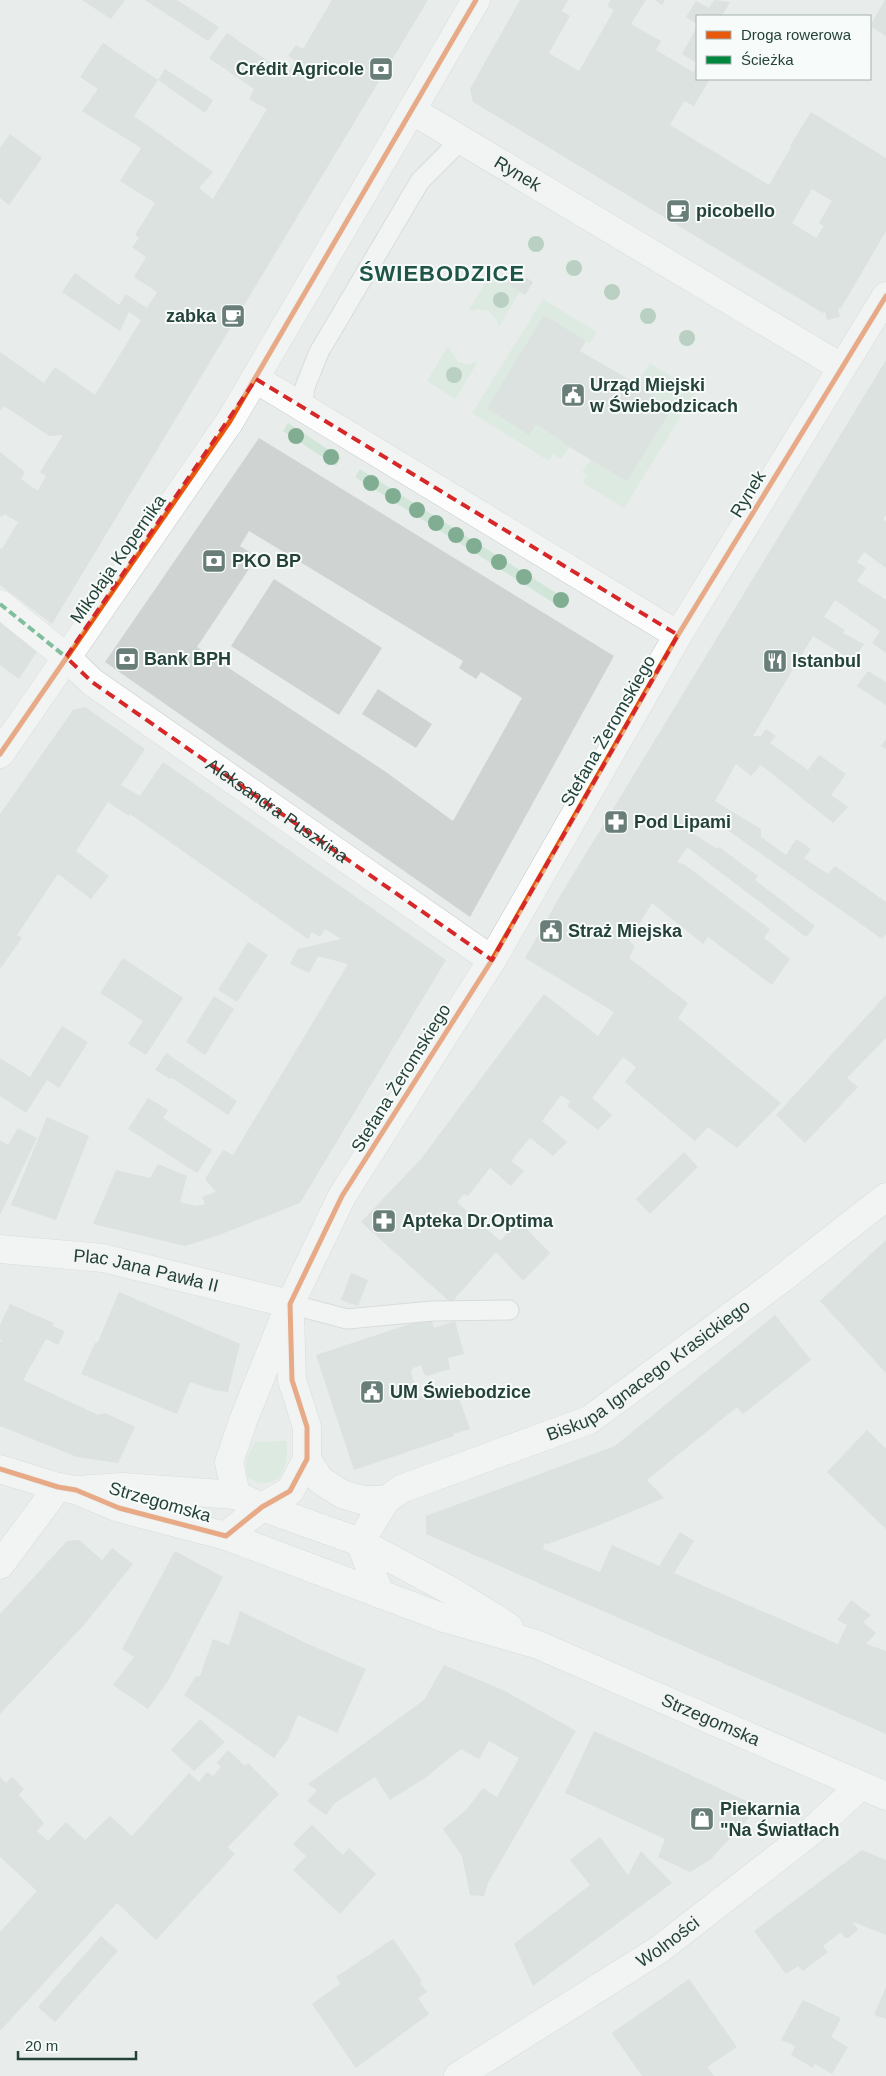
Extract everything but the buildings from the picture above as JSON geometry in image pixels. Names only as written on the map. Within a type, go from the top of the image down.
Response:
[{"type":"street","points":[[476,0],[256,380],[678,635]]},
{"type":"street","name":"Rynek","points":[[413,111],[841,367],[678,635]]},
{"type":"street","points":[[841,367],[886,296]]},
{"type":"street","name":"Mikołaja Kopernika","points":[[0,754],[230,421],[256,380]]},
{"type":"street","name":"Aleksandra Puszkina","points":[[0,604],[66,657],[92,682],[492,960]]},
{"type":"street","name":"Stefana Żeromskiego","points":[[236,1495],[229,1462],[243,1421],[290,1304],[342,1196],[492,960],[678,635]]},
{"type":"street","name":"Biskupa Ignacego Krasickiego","points":[[360,1542],[386,1500],[402,1489],[589,1420],[775,1284],[886,1197]]},
{"type":"street","name":"Plac Jana Pawła II","points":[[0,1249],[103,1258],[290,1304]]},
{"type":"street","name":"Stefana Żeromskiego","points":[[226,1536],[262,1507],[290,1491],[307,1459],[306,1427],[292,1380],[290,1304]]},
{"type":"street","points":[[307,1459],[320,1480],[342,1494],[362,1500],[386,1500]]},
{"type":"street","points":[[0,1469],[67,1488],[0,1565]]},
{"type":"street","name":"Strzegomska","points":[[67,1488],[123,1487],[236,1495],[262,1507],[360,1542],[453,1592],[536,1644]]},
{"type":"street","name":"Strzegomska","points":[[67,1488],[120,1508],[226,1536],[444,1618],[536,1644],[886,1796]]},
{"type":"street","points":[[360,1542],[380,1594]]},
{"type":"street","name":"Wolności","points":[[458,2076],[660,1949],[813,1830],[860,1786]]},
{"type":"lane","points":[[302,407],[305,387],[319,352],[420,181],[461,140]]},
{"type":"lane","points":[[290,1304],[347,1319],[432,1311],[509,1310]]},
{"type":"highlighted area","points":[[256,379],[678,635],[492,960],[92,682],[66,657]]},
{"type":"green space","points":[[491,274],[520,291],[499,327],[496,319],[489,311],[477,309],[473,311],[469,309]]},
{"type":"green space","points":[[543,299],[597,332],[589,344],[586,341],[488,408],[535,423],[564,441],[569,447],[561,459],[553,454],[549,461],[472,413]]},
{"type":"green space","points":[[448,346],[458,362],[469,365],[474,362],[477,363],[455,399],[427,381]]},
{"type":"green space","points":[[650,363],[696,392],[624,508],[583,483],[587,475],[582,472],[640,389],[636,384]]},
{"type":"green space","points":[[288,423],[341,458],[336,466],[283,431]]},
{"type":"green space","points":[[360,469],[569,601],[563,609],[355,477]]},
{"type":"green space","points":[[286,1441],[287,1450],[284,1468],[275,1480],[267,1483],[248,1478],[247,1460],[255,1442]]},
{"type":"marked path","points":[[0,604],[66,657]]},
{"type":"cycle path","points":[[0,754],[230,421],[476,0]]},
{"type":"cycle path","points":[[0,1469],[58,1487],[76,1490],[119,1508],[226,1536],[262,1507],[290,1491],[307,1459],[307,1427],[292,1380],[290,1304],[342,1196],[492,960],[678,635],[886,296]]},
{"type":"place","name":"Crédit Agricole","points":[[381,69]]},
{"type":"place","name":"picobello","points":[[678,211]]},
{"type":"place","name":"zabka","points":[[233,316]]},
{"type":"place","name":"Urząd Miejski w Świebodzicach","points":[[573,395]]},
{"type":"place","name":"PKO BP","points":[[214,561]]},
{"type":"place","name":"Bank BPH","points":[[127,659]]},
{"type":"place","name":"Istanbul","points":[[775,661]]},
{"type":"place","name":"Pod Lipami","points":[[616,822]]},
{"type":"place","name":"Straż Miejska","points":[[551,931]]},
{"type":"place","name":"Apteka Dr.Optima","points":[[384,1221]]},
{"type":"place","name":"UM Świebodzice","points":[[372,1392]]},
{"type":"place","name":"Piekarnia \"Na Światłach","points":[[702,1819]]},
{"type":"district","name":"ŚWIEBODZICE","points":[[442,273]]}]
